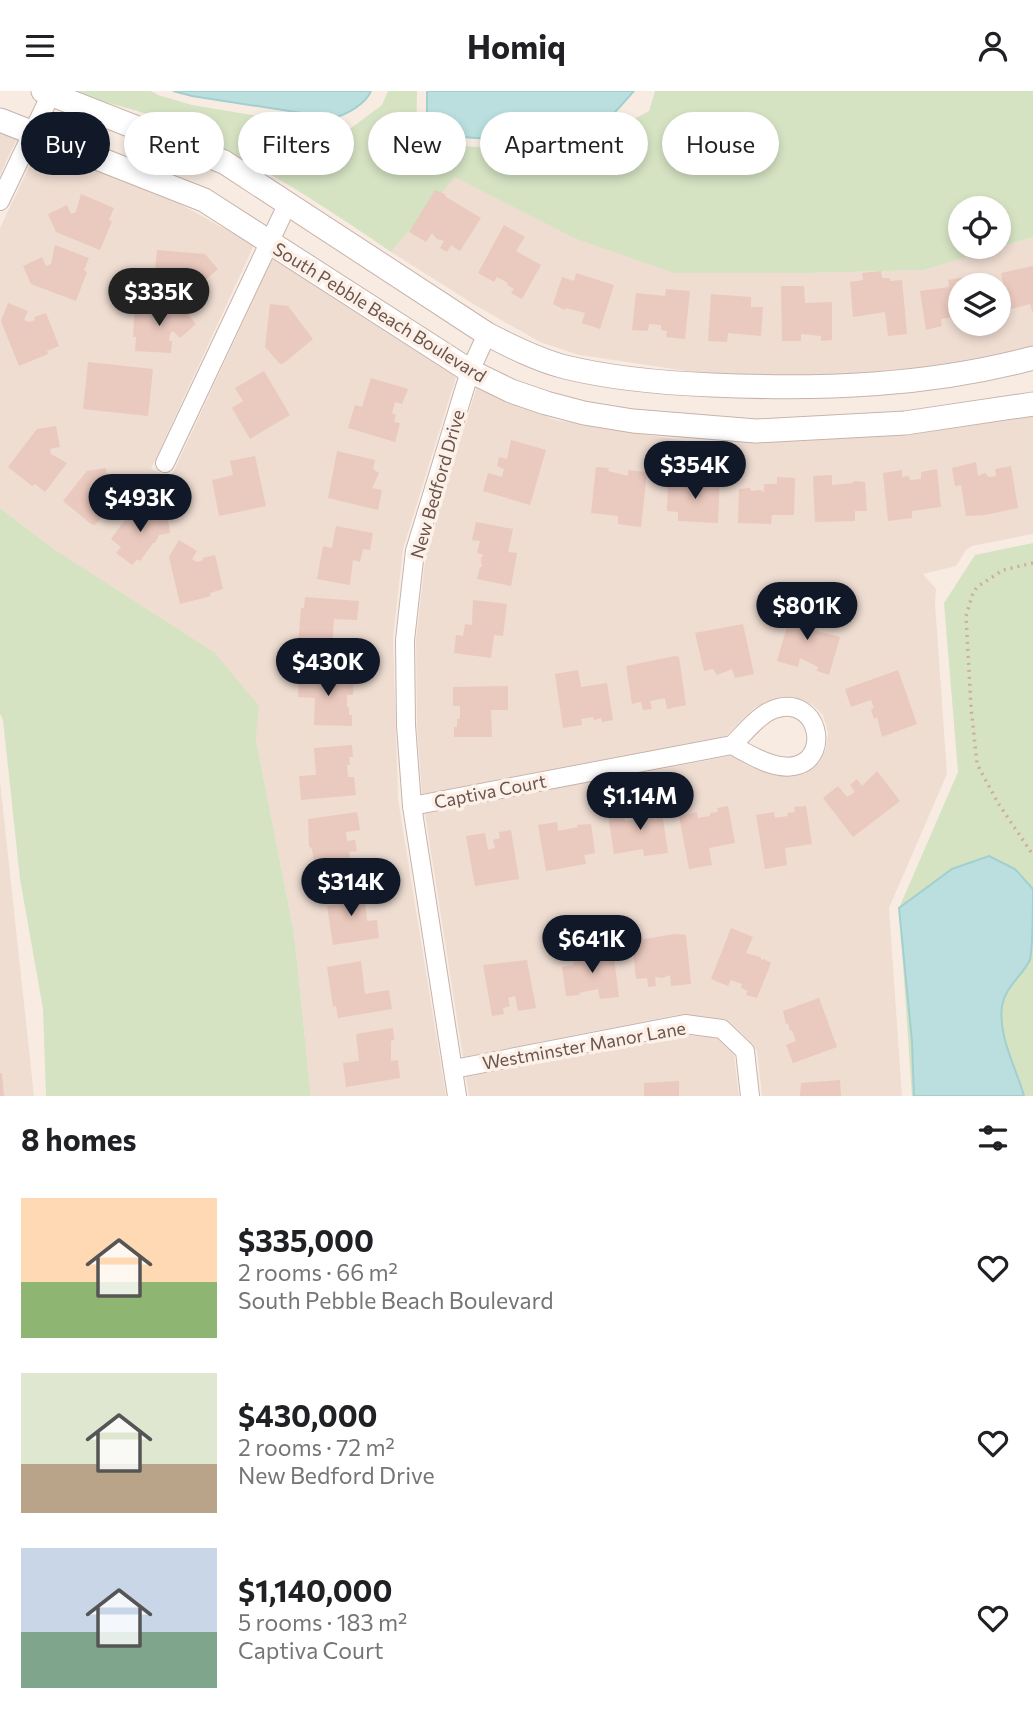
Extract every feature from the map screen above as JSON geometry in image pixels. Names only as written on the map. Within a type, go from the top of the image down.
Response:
[{"type":"street","points":[[40,112],[47,93],[224,162],[487,334],[525,353],[564,367],[638,381],[761,387],[880,384],[980,372],[1033,358]]},
{"type":"street","name":"South Pebble Beach Boulevard","points":[[0,120],[21,128]]},
{"type":"street","points":[[0,201],[21,157]]},
{"type":"street","name":"South Pebble Beach Boulevard","points":[[110,163],[204,200],[470,371],[546,404],[633,421],[756,431],[905,423],[1033,404]]},
{"type":"street","points":[[165,463],[287,205]]},
{"type":"street","name":"New Bedford Drive","points":[[457,1096],[412,806],[406,725],[405,640],[415,551],[470,371],[487,334]]},
{"type":"street","points":[[790,707],[805,711],[812,718],[817,731],[809,759],[798,765],[783,766],[753,758],[733,745],[763,715],[777,708],[790,707]]},
{"type":"street","name":"Captiva Court","points":[[412,806],[733,745]]},
{"type":"street","name":"Westminster Manor Lane","points":[[454,1069],[685,1024],[722,1029],[746,1051],[750,1096]]},
{"type":"path","points":[[1033,563],[1003,570],[977,587],[966,616],[977,764],[998,803],[1033,855]]},
{"type":"shaded area","points":[[0,132],[17,138],[0,175]]},
{"type":"shaded area","points":[[25,175],[110,175],[171,199],[254,245],[151,469],[171,477],[273,258],[436,361],[456,377],[403,549],[393,638],[398,799],[446,1096],[311,1096],[294,933],[256,740],[258,706],[0,508],[0,228]]},
{"type":"shaded area","points":[[455,176],[574,238],[810,273],[924,270],[960,259],[1011,259],[1011,244],[1033,237],[1033,348],[977,362],[878,374],[760,377],[708,374],[579,355],[540,342],[391,252]]},
{"type":"shaded area","points":[[477,386],[555,420],[685,441],[773,441],[875,436],[1033,415],[1033,534],[972,546],[966,550],[956,566],[923,574],[936,589],[947,774],[889,908],[902,1096],[762,1096],[757,1051],[753,1044],[730,1022],[723,1019],[682,1014],[463,1057],[425,814],[730,756],[750,767],[781,775],[799,775],[819,763],[826,749],[828,733],[823,715],[813,705],[793,697],[775,698],[754,708],[726,736],[422,794],[417,725],[416,640],[426,553]]},
{"type":"shaded area","points":[[0,781],[34,1096],[0,1096]]},
{"type":"shaded area","points":[[686,1035],[717,1038],[734,1055],[739,1096],[469,1096],[466,1077]]},
{"type":"green space","points":[[71,91],[151,91],[192,105],[238,113],[238,157],[224,149],[224,112],[135,110]]},
{"type":"green space","points":[[388,91],[417,91],[417,112],[373,112],[382,105]]},
{"type":"green space","points":[[655,91],[1033,91],[1033,237],[1011,244],[1011,196],[948,196],[948,259],[960,259],[924,270],[674,273],[574,238],[455,177],[391,252],[271,175],[354,175],[354,126],[368,115],[368,175],[466,175],[466,146],[480,147],[480,175],[648,175],[647,112]]},
{"type":"green space","points":[[0,508],[55,550],[215,653],[259,706],[256,740],[294,933],[311,1096],[46,1096],[43,1009],[20,879],[3,720],[0,714]]},
{"type":"green space","points":[[1033,543],[1033,1096],[912,1096],[899,908],[958,772],[944,603],[975,555]]},
{"type":"water","points":[[173,91],[371,91],[365,100],[349,112],[295,112]]},
{"type":"water","points":[[427,91],[634,91],[615,112],[480,112],[480,138],[466,137],[466,112],[427,112]]},
{"type":"water","points":[[989,856],[1015,869],[1033,889],[1030,960],[1004,999],[1001,1018],[1005,1040],[1024,1096],[914,1096],[912,1042],[899,908],[952,869]]},
{"type":"building","points":[[435,190],[481,218],[460,251],[451,245],[447,252],[440,248],[444,241],[437,239],[432,233],[426,242],[409,232]]},
{"type":"building","points":[[81,194],[114,208],[109,220],[112,221],[100,250],[56,232],[48,214],[67,205],[71,214],[76,212]]},
{"type":"building","points":[[504,225],[525,237],[516,251],[541,265],[522,299],[511,293],[514,289],[507,285],[508,283],[497,277],[494,282],[478,273]]},
{"type":"building","points":[[55,245],[89,258],[84,270],[87,272],[76,301],[31,284],[23,266],[42,257],[46,266],[51,264]]},
{"type":"building","points":[[157,250],[205,254],[218,269],[202,283],[195,276],[191,279],[191,285],[194,286],[192,298],[157,295],[158,282],[154,281]]},
{"type":"building","points":[[1033,266],[1033,313],[1030,304],[1011,309],[1011,273],[1001,273]]},
{"type":"building","points":[[881,271],[882,278],[890,278],[890,281],[902,280],[907,334],[888,336],[885,312],[853,317],[850,282],[863,280],[862,273]]},
{"type":"building","points":[[576,273],[614,285],[600,329],[582,323],[585,313],[566,308],[565,310],[553,304],[562,277],[574,281]]},
{"type":"building","points":[[781,286],[804,286],[805,303],[832,302],[832,340],[821,341],[821,336],[801,334],[801,341],[782,341]]},
{"type":"building","points":[[948,287],[948,318],[941,319],[942,326],[926,330],[920,291]]},
{"type":"building","points":[[666,289],[690,291],[685,339],[666,337],[667,331],[661,330],[661,325],[649,324],[648,331],[632,330],[636,293],[665,296]]},
{"type":"building","points":[[711,294],[751,297],[751,307],[763,307],[761,336],[728,333],[727,342],[708,341]]},
{"type":"building","points":[[8,303],[28,311],[24,320],[29,322],[46,313],[59,346],[47,351],[48,354],[19,366],[1,321]]},
{"type":"building","points":[[270,304],[288,306],[313,339],[280,364],[265,347]]},
{"type":"building","points":[[135,306],[183,309],[196,324],[180,338],[173,331],[170,334],[171,353],[135,351]]},
{"type":"building","points":[[88,362],[153,369],[148,416],[83,409]]},
{"type":"building","points":[[264,371],[290,415],[250,439],[232,408],[243,401],[235,388]]},
{"type":"building","points":[[371,378],[408,389],[402,404],[395,402],[392,413],[396,415],[394,422],[400,423],[395,442],[348,428],[355,405],[362,407]]},
{"type":"building","points":[[56,426],[60,447],[50,449],[51,454],[67,463],[45,492],[35,484],[32,486],[8,467],[37,429]]},
{"type":"building","points":[[511,440],[546,450],[530,505],[483,491],[488,473],[502,477],[504,469],[497,466],[499,457],[507,459]]},
{"type":"building","points":[[337,451],[375,460],[373,469],[379,473],[372,488],[382,490],[378,510],[328,498]]},
{"type":"building","points":[[255,456],[266,506],[219,516],[212,480],[233,475],[230,461]]},
{"type":"building","points":[[976,462],[978,476],[985,473],[989,477],[996,476],[995,469],[1011,466],[1018,508],[966,516],[961,485],[955,486],[952,468]]},
{"type":"building","points":[[596,467],[609,468],[608,471],[628,476],[628,470],[647,472],[641,527],[618,524],[618,516],[591,513]]},
{"type":"building","points":[[106,468],[107,493],[111,504],[95,525],[63,501],[87,471]]},
{"type":"building","points":[[937,469],[941,507],[912,511],[912,518],[888,521],[883,473],[902,470],[902,477],[909,476],[910,480],[921,479],[921,472]]},
{"type":"building","points":[[832,475],[832,485],[865,482],[867,511],[855,511],[855,521],[815,522],[813,476]]},
{"type":"building","points":[[702,476],[720,477],[718,523],[678,521],[678,512],[667,511],[668,483],[682,481],[681,484],[701,486]]},
{"type":"building","points":[[777,477],[795,478],[794,515],[772,515],[771,524],[738,523],[739,489],[750,488],[751,491],[764,492],[764,484],[777,484]]},
{"type":"building","points":[[137,504],[146,511],[143,516],[148,520],[151,515],[167,513],[170,533],[159,535],[140,561],[137,559],[132,565],[116,553],[121,547],[111,539]]},
{"type":"building","points":[[476,522],[513,529],[508,552],[517,553],[511,586],[477,579],[484,555],[477,553],[480,541],[472,540]]},
{"type":"building","points":[[336,526],[373,533],[370,550],[363,549],[360,562],[353,560],[350,585],[317,579],[323,546],[332,548]]},
{"type":"building","points":[[179,540],[197,551],[192,559],[197,562],[215,555],[223,589],[210,593],[211,596],[180,604],[169,557]]},
{"type":"building","points":[[305,597],[359,601],[357,620],[334,619],[332,651],[298,648],[301,608],[304,608]]},
{"type":"building","points":[[473,600],[507,604],[503,636],[494,635],[491,658],[454,653],[456,635],[463,636],[465,624],[472,625]]},
{"type":"building","points":[[793,606],[818,613],[813,630],[840,637],[829,675],[817,671],[818,667],[800,658],[798,667],[777,661]]},
{"type":"building","points":[[743,624],[754,674],[735,678],[732,669],[717,675],[713,669],[704,671],[695,633]]},
{"type":"building","points":[[679,657],[686,705],[667,709],[665,698],[650,701],[652,709],[643,710],[641,702],[632,704],[626,666]]},
{"type":"building","points":[[578,670],[581,687],[607,683],[613,720],[602,722],[601,718],[594,720],[593,717],[581,719],[582,725],[563,728],[555,674]]},
{"type":"building","points":[[898,670],[917,724],[882,737],[877,717],[874,719],[871,709],[874,708],[871,700],[851,707],[845,689]]},
{"type":"building","points":[[299,674],[354,676],[353,695],[347,695],[352,726],[314,725],[315,698],[298,697]]},
{"type":"building","points":[[508,686],[508,710],[491,710],[492,737],[454,737],[454,727],[457,727],[457,719],[460,719],[460,706],[453,706],[453,687]]},
{"type":"building","points":[[352,745],[353,757],[349,757],[350,765],[347,765],[348,777],[354,777],[356,795],[301,800],[299,776],[316,775],[314,748]]},
{"type":"building","points":[[877,771],[900,801],[853,837],[823,798],[838,786],[847,797],[855,792],[850,785],[857,779],[862,786]]},
{"type":"building","points":[[661,805],[668,853],[644,856],[643,849],[614,854],[608,815],[624,814],[625,821],[638,819],[637,815],[643,814],[642,807]]},
{"type":"building","points":[[728,806],[735,843],[709,848],[712,865],[689,869],[679,816],[697,812],[698,818],[710,816],[710,813],[718,812],[717,808]]},
{"type":"building","points":[[806,806],[812,844],[785,848],[787,865],[765,869],[756,815],[774,812],[775,818],[788,816],[787,813],[795,812],[794,807]]},
{"type":"building","points":[[357,812],[360,830],[346,832],[347,841],[355,840],[357,851],[349,852],[353,871],[316,877],[312,849],[309,846],[308,819]]},
{"type":"building","points":[[557,822],[558,831],[591,824],[595,853],[584,855],[586,864],[546,871],[538,825]]},
{"type":"building","points":[[511,830],[519,879],[475,886],[466,836],[485,833],[488,850],[495,848],[493,840],[500,838],[499,832]]},
{"type":"building","points":[[364,888],[368,900],[365,901],[367,921],[377,920],[379,938],[333,945],[327,906],[337,904],[335,893]]},
{"type":"building","points":[[731,928],[753,937],[746,953],[771,963],[757,998],[746,995],[748,991],[741,988],[742,984],[731,980],[728,986],[711,979]]},
{"type":"building","points":[[675,934],[686,935],[691,984],[671,986],[670,975],[655,977],[656,986],[648,987],[647,978],[636,979],[632,941]]},
{"type":"building","points":[[613,950],[619,997],[600,999],[598,989],[566,996],[562,967],[574,965],[572,956]]},
{"type":"building","points":[[527,960],[536,1008],[518,1011],[515,996],[508,998],[510,1006],[503,1008],[504,1014],[492,1016],[483,965]]},
{"type":"building","points":[[361,961],[365,994],[389,990],[392,1009],[338,1018],[336,1006],[333,1007],[327,967]]},
{"type":"building","points":[[819,998],[837,1047],[793,1063],[786,1045],[796,1041],[788,1023],[786,1024],[783,1011]]},
{"type":"building","points":[[393,1028],[391,1061],[398,1060],[400,1078],[346,1087],[343,1063],[359,1061],[356,1034]]},
{"type":"building","points":[[2,1073],[4,1096],[0,1096]]},
{"type":"building","points":[[840,1080],[841,1096],[800,1096],[801,1083]]},
{"type":"building","points":[[679,1081],[679,1096],[644,1096],[644,1083]]}]
